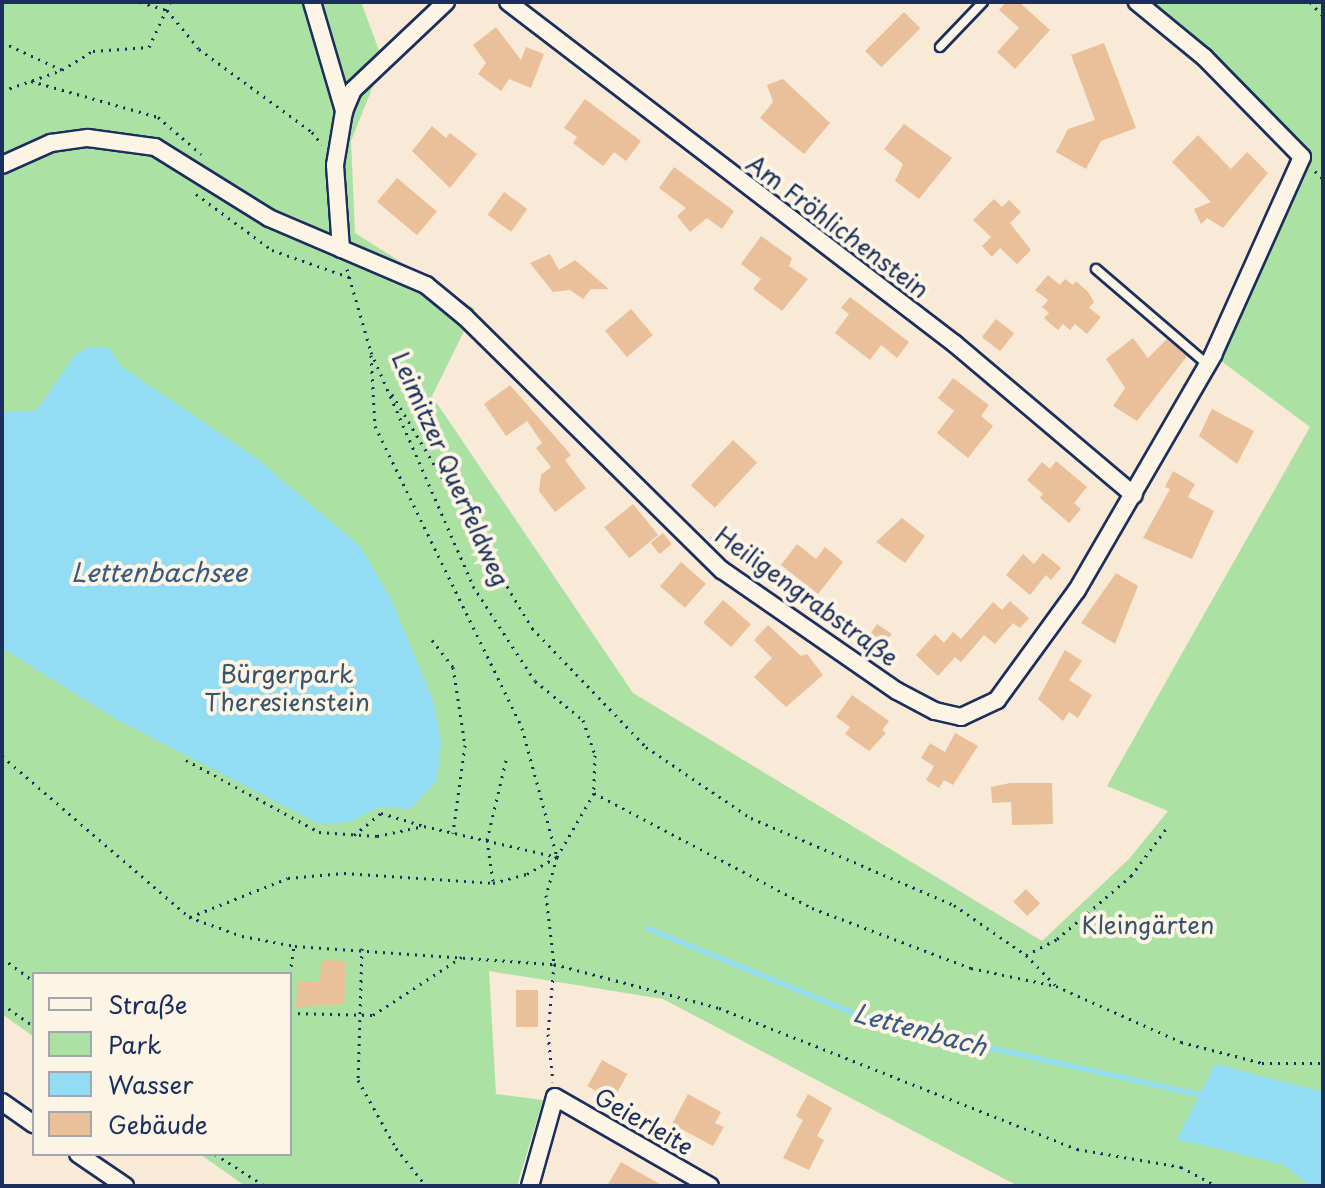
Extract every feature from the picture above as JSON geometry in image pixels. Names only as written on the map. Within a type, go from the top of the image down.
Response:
[{"type":"street","points":[[312,2],[344,111]]},
{"type":"street","points":[[341,249],[335,165],[344,111],[353,90],[446,2]]},
{"type":"street","name":"Am Fröhlichenstein","points":[[508,2],[955,344],[1134,495]]},
{"type":"street","name":"Heiligengrabstraße","points":[[2,165],[51,143],[88,138],[155,147],[269,218],[426,285],[465,317],[722,570],[897,691],[935,711],[961,717],[997,700],[1077,590],[1207,364],[1302,157],[1204,57],[1137,2]]},
{"type":"street","points":[[530,1186],[555,1097]]},
{"type":"street","name":"Geierleite","points":[[555,1097],[710,1186]]},
{"type":"street","points":[[2,1102],[32,1123]]},
{"type":"street","points":[[81,1156],[125,1186]]},
{"type":"lane","points":[[940,47],[983,2]]},
{"type":"lane","points":[[1096,269],[1207,364]]},
{"type":"path","points":[[140,2],[167,10],[199,49],[312,132],[335,165]]},
{"type":"path","points":[[2,91],[62,70],[93,51],[149,47],[170,2]]},
{"type":"path","points":[[1310,2],[1323,16]]},
{"type":"path","points":[[2,42],[62,70]]},
{"type":"path","name":"Leimitzer Querfeldweg","points":[[341,249],[371,352],[473,586],[535,681],[583,720],[595,755],[594,793],[557,857],[546,895],[554,964],[548,1034],[555,1097]]},
{"type":"path","points":[[371,352],[375,426],[522,728],[557,857]]},
{"type":"path","points":[[386,385],[532,628],[646,747],[751,818],[954,905],[1026,955],[1056,986]]},
{"type":"path","points":[[432,640],[453,667],[465,745],[453,833]]},
{"type":"path","points":[[2,756],[189,917],[242,936],[295,946],[362,948],[554,964],[719,1008],[1077,1149],[1181,1167],[1216,1186]]},
{"type":"path","points":[[493,883],[487,840],[507,756]]},
{"type":"path","points":[[186,760],[319,832],[354,835],[424,826]]},
{"type":"path","points":[[594,793],[812,908],[971,968],[1056,986],[1181,1042],[1262,1063],[1323,1063]]},
{"type":"path","points":[[354,835],[381,813],[557,857]]},
{"type":"path","points":[[1026,955],[1057,939],[1131,876],[1166,829]]},
{"type":"path","points":[[189,917],[288,878],[344,873],[493,883],[527,874],[557,857]]},
{"type":"path","points":[[290,972],[295,946]]},
{"type":"path","points":[[362,948],[357,1017],[358,1080],[396,1148],[426,1186]]},
{"type":"path","points":[[292,1013],[357,1017],[404,999],[462,957]]},
{"type":"path","points":[[2,958],[32,980]]},
{"type":"path","points":[[2,1004],[32,1025]]},
{"type":"path","points":[[218,1156],[258,1186],[265,1186]]},
{"type":"green space","name":"Bürgerpark Theresienstein","points":[[2,2],[361,2],[383,61],[351,141],[355,233],[475,309],[432,396],[633,693],[1042,941],[1129,859],[1168,811],[1107,786],[1310,427],[1213,355],[1301,157],[1137,2],[1323,2],[1323,1186],[1018,1186],[663,999],[489,971],[496,1094],[543,1100],[517,1186],[245,1186],[203,1156],[292,1156],[292,972],[32,972],[32,1036],[2,1014]]},
{"type":"water","name":"Lettenbachsee","points":[[88,347],[109,348],[122,367],[255,457],[360,546],[391,599],[433,700],[441,743],[437,780],[410,809],[379,807],[350,822],[319,824],[116,719],[2,648],[2,413],[37,410],[74,356]]},
{"type":"water","points":[[1215,1064],[1323,1092],[1323,1186],[1309,1185],[1284,1165],[1177,1139]]},
{"type":"building","points":[[1006,2],[1019,2],[1050,30],[1015,69],[997,52],[1019,28],[999,10]]},
{"type":"building","points":[[904,12],[920,28],[881,67],[865,51]]},
{"type":"building","points":[[496,27],[521,60],[526,47],[544,54],[531,88],[509,79],[501,91],[478,74],[486,63],[473,45]]},
{"type":"building","points":[[1104,43],[1136,128],[1101,141],[1086,169],[1056,152],[1068,129],[1095,120],[1071,55]]},
{"type":"building","points":[[783,79],[830,123],[804,154],[760,118],[773,102],[767,85]]},
{"type":"building","points":[[585,99],[641,141],[626,161],[614,152],[603,166],[573,143],[577,137],[564,128]]},
{"type":"building","points":[[904,124],[952,158],[919,199],[895,181],[903,164],[884,149]]},
{"type":"building","points":[[432,126],[446,138],[450,133],[477,154],[450,188],[412,151]]},
{"type":"building","points":[[1198,135],[1231,169],[1247,152],[1268,173],[1223,228],[1207,218],[1201,224],[1194,209],[1211,202],[1172,162]]},
{"type":"building","points":[[674,167],[734,211],[722,229],[707,218],[690,232],[677,216],[686,208],[659,188]]},
{"type":"building","points":[[397,178],[437,211],[417,235],[377,202]]},
{"type":"building","points":[[504,192],[527,209],[511,232],[488,215]]},
{"type":"building","points":[[994,199],[1002,207],[1009,200],[1021,212],[1010,223],[1031,250],[1017,264],[1000,248],[992,257],[982,246],[991,237],[973,220]]},
{"type":"building","points":[[761,236],[792,258],[789,266],[808,279],[782,311],[753,289],[761,279],[741,264]]},
{"type":"building","points":[[550,254],[559,270],[575,260],[609,289],[591,289],[583,299],[570,290],[553,292],[530,263]]},
{"type":"building","points":[[1048,275],[1060,285],[1065,279],[1073,285],[1076,281],[1089,293],[1094,302],[1089,308],[1101,317],[1087,334],[1075,324],[1070,330],[1063,324],[1058,330],[1044,318],[1049,313],[1042,307],[1048,300],[1035,290]]},
{"type":"building","points":[[850,297],[909,342],[897,358],[881,345],[870,360],[835,333],[849,314],[841,308]]},
{"type":"building","points":[[631,309],[653,335],[627,357],[605,331]]},
{"type":"building","points":[[996,319],[1014,333],[1000,351],[982,337]]},
{"type":"building","points":[[1133,338],[1148,358],[1167,339],[1187,356],[1137,421],[1113,406],[1125,388],[1106,359]]},
{"type":"building","points":[[953,378],[989,405],[981,416],[993,426],[968,458],[937,433],[954,411],[938,398]]},
{"type":"building","points":[[510,385],[571,455],[565,460],[586,488],[555,512],[539,491],[541,475],[551,467],[536,448],[542,443],[527,421],[506,436],[484,404]]},
{"type":"building","points":[[1212,409],[1254,431],[1237,464],[1199,436]]},
{"type":"building","points":[[733,440],[757,463],[715,508],[691,485]]},
{"type":"building","points":[[1056,461],[1087,487],[1074,503],[1081,509],[1069,523],[1040,498],[1043,494],[1027,480],[1042,462],[1050,469]]},
{"type":"building","points":[[1173,471],[1195,484],[1188,497],[1214,511],[1192,559],[1143,538],[1170,489],[1165,487]]},
{"type":"building","points":[[633,504],[658,535],[629,558],[604,527]]},
{"type":"building","points":[[902,518],[925,536],[905,563],[876,542]]},
{"type":"building","points":[[663,533],[672,544],[659,554],[651,543]]},
{"type":"building","points":[[797,544],[816,559],[825,547],[843,562],[818,594],[781,565]]},
{"type":"building","points":[[1043,553],[1061,568],[1051,580],[1046,575],[1030,595],[1006,575],[1023,554],[1034,564]]},
{"type":"building","points":[[681,562],[706,584],[685,608],[660,586]]},
{"type":"building","points":[[1116,573],[1138,586],[1115,644],[1081,623]]},
{"type":"building","points":[[723,600],[751,624],[731,647],[703,623]]},
{"type":"building","points":[[1010,601],[1029,618],[1020,628],[1013,623],[995,644],[984,635],[961,662],[955,657],[938,676],[916,655],[935,634],[944,643],[953,632],[961,639],[993,602],[1002,610]]},
{"type":"building","points":[[877,624],[892,634],[879,653],[864,643]]},
{"type":"building","points":[[768,625],[801,656],[807,654],[823,675],[786,707],[754,677],[772,658],[754,640]]},
{"type":"building","points":[[1065,650],[1082,661],[1069,680],[1092,695],[1078,718],[1069,712],[1063,721],[1038,699]]},
{"type":"building","points":[[852,695],[889,721],[882,730],[886,733],[869,751],[845,734],[850,727],[836,717]]},
{"type":"building","points":[[955,733],[978,746],[953,785],[944,780],[939,788],[926,780],[934,766],[921,758],[930,743],[945,752]]},
{"type":"building","points":[[1010,783],[1052,783],[1053,824],[1012,825],[1011,802],[992,803],[991,787]]},
{"type":"building","points":[[1026,889],[1040,903],[1027,916],[1013,902]]},
{"type":"building","points":[[327,960],[346,961],[344,1004],[296,1007],[298,981],[320,982],[321,963]]},
{"type":"building","points":[[516,990],[538,990],[538,1027],[516,1027]]},
{"type":"building","points":[[602,1060],[627,1074],[613,1100],[587,1086]]},
{"type":"building","points":[[688,1094],[721,1112],[715,1123],[724,1127],[713,1146],[672,1124]]},
{"type":"building","points":[[808,1094],[832,1108],[817,1136],[824,1140],[809,1170],[783,1158],[803,1120],[796,1116]]},
{"type":"building","points":[[621,1162],[663,1186],[607,1186]]},
{"type":"waterway","name":"Lettenbach","points":[[647,928],[876,1022],[1203,1095]]},
{"type":"park label","name":"Kleingärten","points":[[1148,925]]}]
